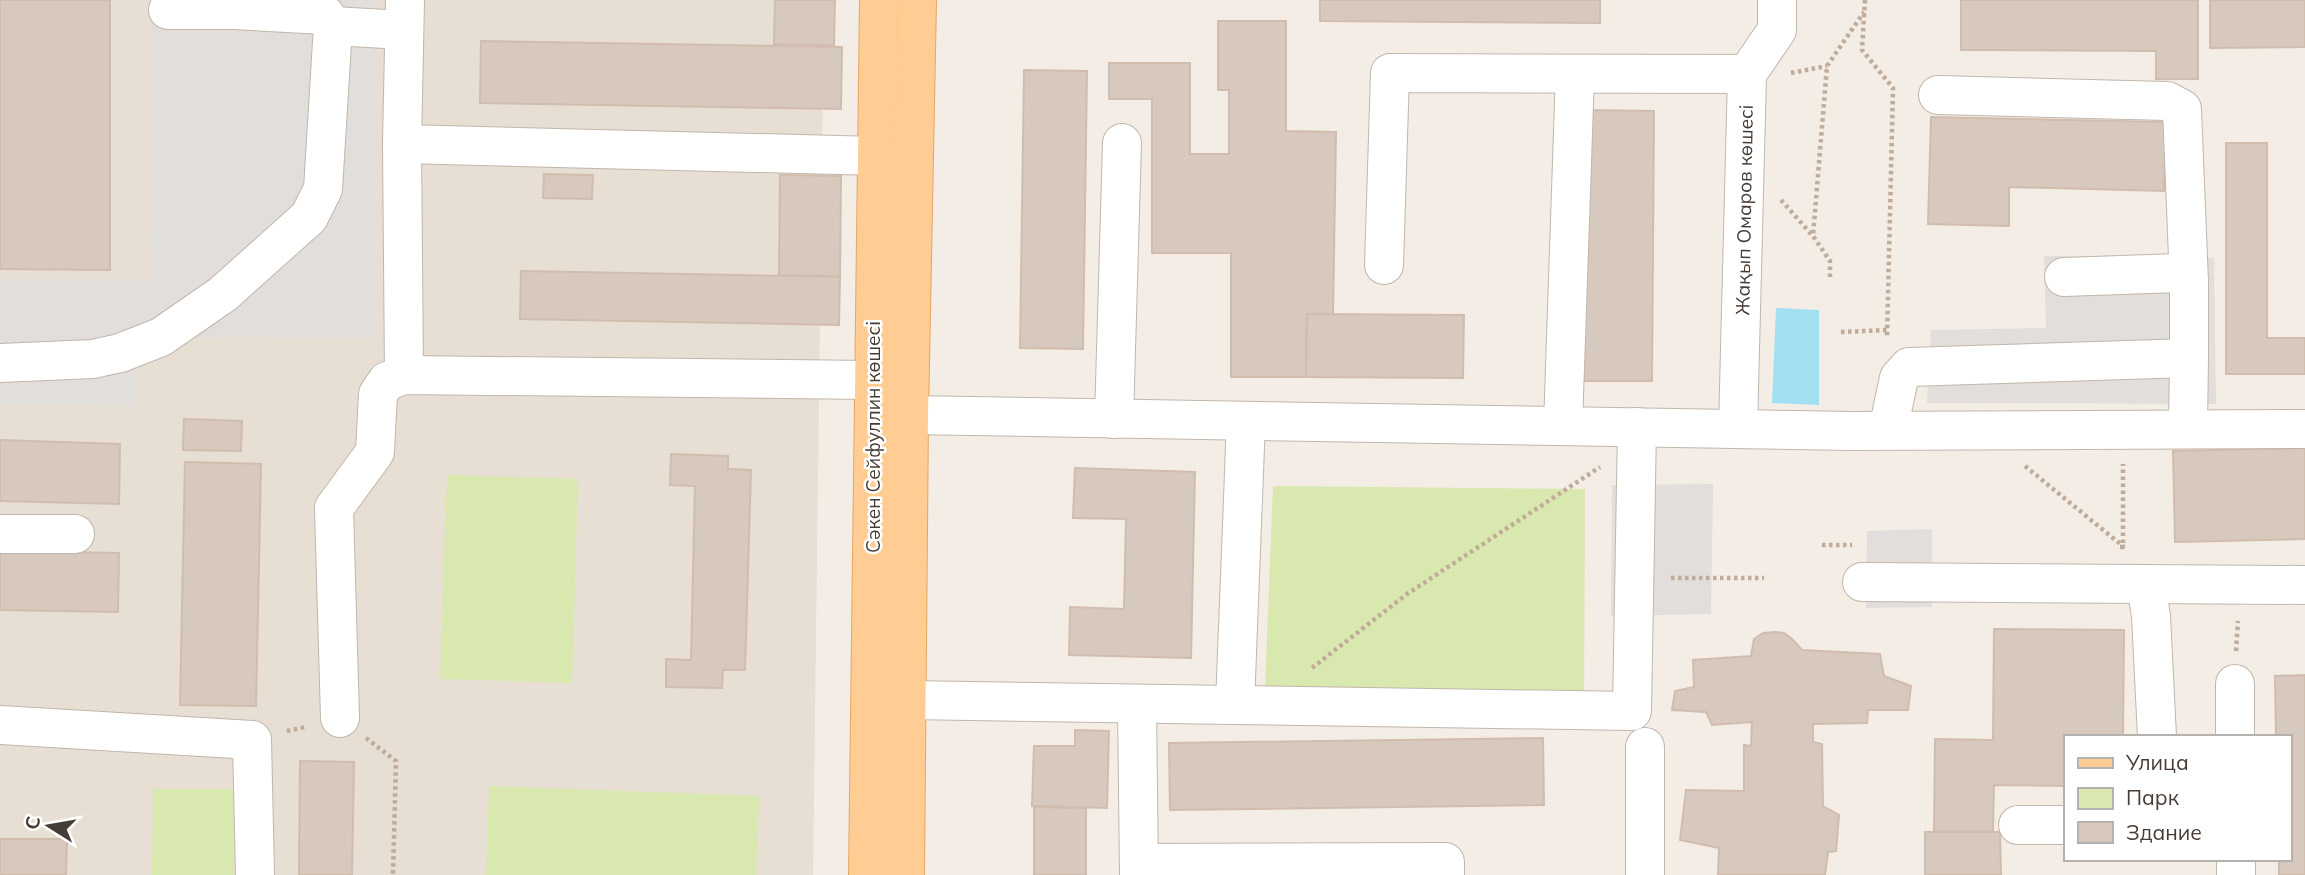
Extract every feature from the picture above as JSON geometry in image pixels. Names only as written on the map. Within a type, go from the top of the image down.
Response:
[{"type":"main road","name":"Сәкен Сейфуллин көшесі","points":[[868,875],[879,0]]},
{"type":"main road","name":"Сәкен Сейфуллин көшесі","points":[[905,875],[909,415],[917,0]]},
{"type":"lane","points":[[1384,265],[1390,73],[1747,74],[1777,30],[1777,0]]},
{"type":"lane","points":[[0,363],[93,359],[120,353],[161,337],[223,294],[309,217],[323,189],[333,26],[325,15],[234,10],[168,10]]},
{"type":"lane","points":[[333,26],[404,15],[404,374]]},
{"type":"lane","points":[[1563,426],[1575,74]]},
{"type":"lane","name":"Жақып Омаров көшесі","points":[[1738,429],[1747,74]]},
{"type":"lane","points":[[1938,95],[2166,101],[2182,109],[2189,282],[2188,429]]},
{"type":"lane","points":[[1114,419],[1122,143]]},
{"type":"lane","points":[[402,144],[877,156]]},
{"type":"lane","points":[[2064,277],[2178,273],[2189,282]]},
{"type":"lane","points":[[1888,430],[1899,378],[1909,368],[2189,358]]},
{"type":"lane","points":[[340,718],[334,508],[375,452],[378,394],[387,380],[404,374],[873,380]]},
{"type":"lane","points":[[909,415],[1738,429],[2305,429]]},
{"type":"lane","points":[[1235,705],[1246,421]]},
{"type":"lane","points":[[907,700],[1632,711],[1637,427]]},
{"type":"lane","points":[[0,534],[75,534]]},
{"type":"lane","points":[[1862,564],[2146,584],[2305,585]]},
{"type":"lane","points":[[2146,584],[2151,616],[2157,735]]},
{"type":"lane","points":[[2235,684],[2235,735]]},
{"type":"lane","points":[[1137,704],[1139,869],[1445,862],[1445,875]]},
{"type":"lane","points":[[0,725],[252,740],[255,875]]},
{"type":"lane","points":[[1645,747],[1645,875]]},
{"type":"lane","points":[[2018,825],[2064,825]]},
{"type":"path","points":[[1865,0],[1862,50],[1893,88],[1886,344]]},
{"type":"path","points":[[1813,236],[1827,66],[1864,11]]},
{"type":"path","points":[[1780,199],[1813,236],[1830,261],[1830,277]]},
{"type":"path","points":[[1841,331],[1887,330]]},
{"type":"path","points":[[2123,428],[2123,547]]},
{"type":"path","points":[[2020,462],[2123,547]]},
{"type":"path","points":[[1309,671],[1408,594],[1605,464]]},
{"type":"path","points":[[1822,545],[1862,564]]},
{"type":"path","points":[[2109,547],[2148,547],[2146,584]]},
{"type":"path","points":[[1634,578],[1764,578]]},
{"type":"path","points":[[252,740],[340,718],[396,761],[393,875]]},
{"type":"shaded area","points":[[0,0],[824,0],[813,875],[0,875]]},
{"type":"shaded area","points":[[152,0],[376,0],[374,338],[138,337],[137,406],[0,405],[0,280],[150,281]]},
{"type":"shaded area","points":[[2044,256],[2214,258],[2216,404],[1927,403],[1931,330],[2046,328]]},
{"type":"shaded area","points":[[1713,484],[1711,614],[1611,616],[1612,485]]},
{"type":"shaded area","points":[[1932,529],[1932,607],[1866,608],[1867,531]]},
{"type":"green space","points":[[447,475],[578,479],[572,683],[440,679]]},
{"type":"green space","points":[[1273,486],[1585,489],[1584,701],[1265,688]]},
{"type":"green space","points":[[489,786],[759,796],[756,875],[486,875]]},
{"type":"green space","points":[[153,789],[233,789],[234,875],[152,875]]},
{"type":"water","points":[[1776,308],[1819,310],[1819,405],[1772,403]]},
{"type":"building","points":[[0,0],[110,0],[110,270],[0,269]]},
{"type":"building","points":[[775,0],[835,0],[834,45],[774,44]]},
{"type":"building","points":[[1320,0],[1600,0],[1600,23],[1320,21]]},
{"type":"building","points":[[1961,0],[2198,0],[2198,79],[2156,79],[2156,51],[1961,50]]},
{"type":"building","points":[[2210,0],[2305,0],[2305,47],[2210,48]]},
{"type":"building","points":[[1218,21],[1286,21],[1286,131],[1336,132],[1333,314],[1307,314],[1306,377],[1231,377],[1231,253],[1152,253],[1152,99],[1109,99],[1109,63],[1190,63],[1190,154],[1229,154],[1229,90],[1218,90]]},
{"type":"building","points":[[481,41],[842,47],[841,109],[480,103]]},
{"type":"building","points":[[1024,70],[1087,71],[1083,349],[1020,348]]},
{"type":"building","points":[[1584,110],[1654,111],[1652,381],[1582,381]]},
{"type":"building","points":[[1931,117],[2166,122],[2164,191],[2009,187],[2009,226],[1928,224]]},
{"type":"building","points":[[2226,143],[2267,143],[2267,338],[2305,338],[2305,374],[2226,374]]},
{"type":"building","points":[[544,174],[593,175],[592,199],[543,198]]},
{"type":"building","points":[[780,175],[841,176],[840,276],[779,275]]},
{"type":"building","points":[[521,271],[840,277],[839,325],[520,319]]},
{"type":"building","points":[[1307,314],[1464,315],[1463,378],[1306,377]]},
{"type":"building","points":[[184,419],[242,421],[241,451],[183,450]]},
{"type":"building","points":[[0,440],[120,444],[119,504],[0,501]]},
{"type":"building","points":[[2305,448],[2305,539],[2175,542],[2173,451]]},
{"type":"building","points":[[671,454],[728,456],[728,469],[751,470],[745,670],[723,670],[722,688],[666,687],[666,659],[691,660],[695,486],[670,485]]},
{"type":"building","points":[[185,462],[261,464],[256,706],[180,705]]},
{"type":"building","points":[[1075,468],[1195,472],[1191,658],[1069,655],[1070,607],[1124,609],[1126,519],[1073,518]]},
{"type":"building","points":[[0,551],[119,553],[118,612],[0,610]]},
{"type":"building","points":[[1994,629],[2124,630],[2123,735],[2064,735],[2064,786],[1994,785],[1993,831],[1934,831],[1935,739],[1993,740]]},
{"type":"building","points":[[1763,633],[1784,633],[1802,650],[1880,654],[1884,676],[1911,686],[1908,710],[1868,710],[1867,723],[1813,724],[1813,742],[1822,744],[1823,806],[1839,815],[1836,851],[1828,852],[1825,875],[1718,875],[1719,848],[1680,840],[1686,790],[1744,791],[1744,745],[1751,746],[1752,722],[1712,725],[1706,712],[1672,710],[1675,691],[1694,687],[1693,660],[1751,656],[1754,639]]},
{"type":"building","points":[[2305,675],[2305,875],[2279,875],[2279,861],[2291,861],[2291,735],[2276,735],[2275,676]]},
{"type":"building","points":[[1075,730],[1109,731],[1107,808],[1032,806],[1034,746],[1075,746]]},
{"type":"building","points":[[1543,738],[1544,805],[1170,810],[1169,743]]},
{"type":"building","points":[[300,761],[354,762],[352,875],[299,875]]},
{"type":"building","points":[[1034,807],[1086,808],[1086,875],[1034,875]]},
{"type":"building","points":[[1925,832],[2000,832],[2001,875],[1925,875]]},
{"type":"building","points":[[0,839],[67,839],[66,875],[0,875]]}]
